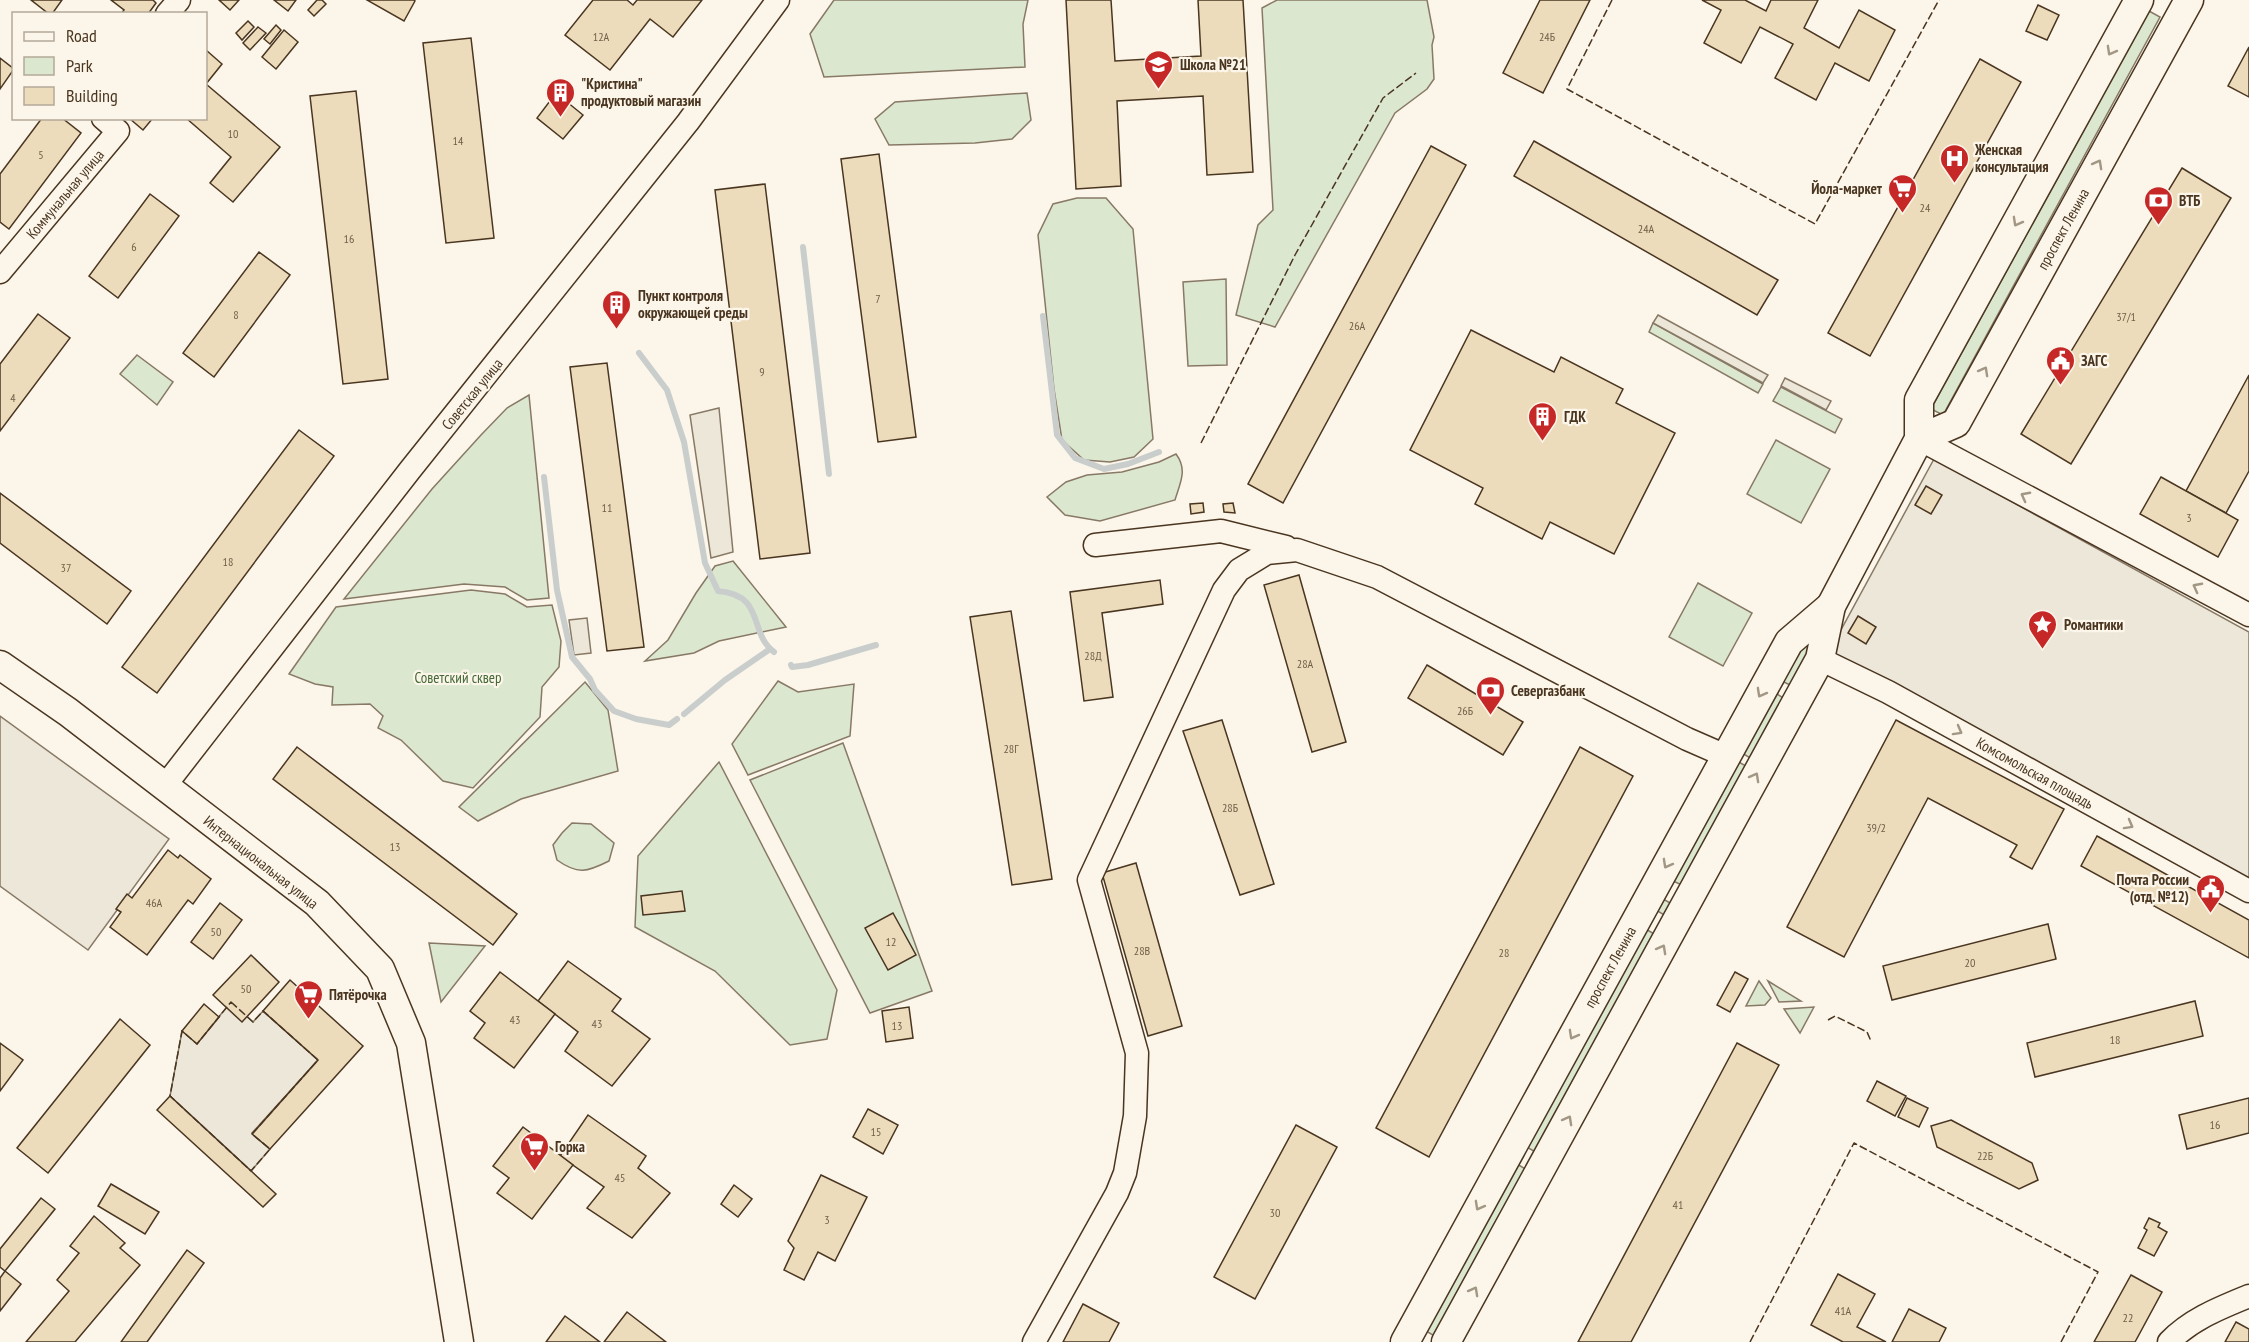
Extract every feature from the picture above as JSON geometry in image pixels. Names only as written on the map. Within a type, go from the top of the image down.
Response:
[{"type":"main road","name":"проспект Ленина","points":[[1446,1342],[1820,659],[1832,606],[1919,439],[1919,400],[2139,0]]},
{"type":"main road","name":"проспект Ленина","points":[[1919,439],[1956,423],[2189,0]]},
{"type":"main road","name":"проспект Ленина","points":[[1405,1342],[1789,642],[1832,606]]},
{"type":"main road","name":"Интернациональная улица","points":[[0,665],[68,712],[316,903],[380,969],[411,1043],[459,1342]]},
{"type":"street","points":[[169,12],[179,0]]},
{"type":"street","name":"Советская улица","points":[[164,787],[410,470],[682,129],[778,0]]},
{"type":"street","name":"Коммунальная улица","points":[[0,272],[118,131],[105,120]]},
{"type":"street","points":[[1919,439],[2249,615]]},
{"type":"street","points":[[1095,545],[1221,531],[1296,550],[1377,577],[1687,739],[1726,756]]},
{"type":"street","points":[[1034,1342],[1117,1193],[1125,1173],[1135,1116],[1137,1053],[1089,880],[1224,590],[1239,570],[1267,553],[1296,550]]},
{"type":"street","name":"Комсомольская площадь","points":[[1820,659],[1871,683],[2249,891]]},
{"type":"street","points":[[2169,1342],[2208,1312],[2249,1296]]},
{"type":"green space","points":[[834,0],[1028,0],[1023,24],[1025,67],[824,77],[810,34]]},
{"type":"green space","points":[[1277,0],[1427,0],[1434,37],[1432,45],[1434,79],[1427,89],[1395,113],[1275,327],[1236,315],[1258,225],[1273,210],[1262,8]]},
{"type":"green space","points":[[2149,11],[2160,17],[1943,415],[1931,409]]},
{"type":"green space","points":[[1027,93],[1031,120],[1012,139],[975,143],[889,145],[875,119],[895,102]]},
{"type":"green space","points":[[1077,198],[1106,198],[1133,229],[1153,439],[1134,457],[1110,462],[1084,460],[1062,440],[1054,389],[1038,235],[1053,204]]},
{"type":"green space","points":[[1226,279],[1227,365],[1188,366],[1183,282]]},
{"type":"green space","points":[[1653,323],[1763,384],[1758,393],[1649,332]]},
{"type":"green space","points":[[137,355],[173,382],[157,405],[120,374]]},
{"type":"green space","points":[[1781,387],[1842,419],[1835,433],[1773,401]]},
{"type":"green space","points":[[529,395],[549,598],[527,600],[505,587],[464,584],[344,599],[432,489],[507,408]]},
{"type":"green space","points":[[1776,440],[1830,469],[1801,523],[1747,494]]},
{"type":"green space","points":[[1176,454],[1182,471],[1175,500],[1100,521],[1065,515],[1047,497],[1066,482],[1087,475],[1122,472],[1159,462]]},
{"type":"green space","points":[[733,561],[786,627],[719,641],[694,653],[645,661],[668,640],[715,566]]},
{"type":"green space","points":[[1698,583],[1752,613],[1723,666],[1669,637]]},
{"type":"green space","name":"Советский сквер","points":[[471,590],[505,594],[527,607],[552,605],[561,641],[559,667],[542,687],[540,717],[473,788],[443,781],[401,740],[378,728],[383,716],[370,704],[332,705],[333,687],[315,684],[289,674],[336,607]]},
{"type":"green space","points":[[1808,643],[1811,652],[1792,686],[1784,682],[1777,694],[1785,699],[1752,759],[1740,752],[1798,645]]},
{"type":"green space","points":[[778,681],[798,692],[854,684],[850,736],[748,775],[732,744]]},
{"type":"green space","points":[[585,682],[608,710],[618,771],[521,799],[478,821],[459,807]]},
{"type":"green space","points":[[843,743],[932,991],[870,1013],[750,780]]},
{"type":"green space","points":[[1735,760],[1746,766],[1682,885],[1673,881],[1663,899],[1672,904],[1666,916],[1654,909]]},
{"type":"green space","points":[[719,762],[837,990],[827,1039],[790,1045],[715,971],[635,927],[638,856]]},
{"type":"green space","points":[[572,823],[591,824],[614,843],[609,861],[595,868],[577,870],[557,860],[553,845]]},
{"type":"green space","points":[[1644,928],[1656,935],[1537,1153],[1525,1146]]},
{"type":"green space","points":[[429,943],[485,946],[441,1002]]},
{"type":"green space","points":[[1759,981],[1771,998],[1765,1005],[1746,1006]]},
{"type":"green space","points":[[1768,981],[1801,1001],[1779,1002]]},
{"type":"green space","points":[[1814,1007],[1800,1033],[1784,1009]]},
{"type":"green space","points":[[1517,1164],[1527,1170],[1436,1337],[1426,1331]]},
{"type":"shaded area","points":[[1658,315],[1768,375],[1763,383],[1653,323]]},
{"type":"shaded area","points":[[1785,378],[1831,401],[1826,410],[1781,386]]},
{"type":"shaded area","points":[[719,408],[733,552],[711,558],[690,415]]},
{"type":"shaded area","points":[[1934,459],[2249,632],[2249,882],[1829,652]]},
{"type":"shaded area","points":[[587,618],[591,653],[574,655],[569,620]]},
{"type":"shaded area","points":[[0,716],[169,839],[88,950],[0,886]]},
{"type":"shaded area","points":[[231,1002],[253,1022],[263,1011],[318,1060],[252,1133],[270,1149],[251,1171],[170,1096],[182,1031],[197,1043]]},
{"type":"building","points":[[31,0],[62,0],[53,12],[46,12]]},
{"type":"building","points":[[111,0],[153,0],[156,3],[149,12],[122,12],[124,10]]},
{"type":"building","points":[[219,0],[239,0],[230,10]]},
{"type":"building","points":[[274,0],[296,0],[288,11]]},
{"type":"building","points":[[317,0],[322,0],[326,4],[314,16],[308,10]]},
{"type":"building","points":[[367,0],[414,0],[415,1],[404,21]]},
{"type":"building","points":[[593,0],[627,0],[633,5],[637,0],[702,0],[673,37],[650,19],[610,70],[565,35]]},
{"type":"building","name":"Школа №21","points":[[1066,0],[1111,0],[1115,61],[1201,56],[1198,0],[1243,0],[1253,172],[1207,175],[1203,96],[1117,101],[1121,186],[1076,189]]},
{"type":"building","points":[[1540,0],[1590,0],[1543,93],[1503,73]]},
{"type":"building","points":[[1702,0],[1745,0],[1766,11],[1771,0],[1818,0],[1804,28],[1839,48],[1859,10],[1895,30],[1869,81],[1835,63],[1816,100],[1775,78],[1793,44],[1760,27],[1741,63],[1704,43],[1721,10]]},
{"type":"building","points":[[2038,5],[2059,15],[2047,40],[2026,31]]},
{"type":"building","points":[[248,21],[254,27],[242,40],[236,33]]},
{"type":"building","points":[[276,25],[281,30],[270,44],[264,39]]},
{"type":"building","points":[[258,27],[266,33],[250,50],[243,43]]},
{"type":"building","points":[[284,30],[298,42],[276,69],[262,57]]},
{"type":"building","points":[[471,38],[494,238],[446,243],[423,43]]},
{"type":"building","points":[[2249,47],[2249,97],[2228,86]]},
{"type":"building","points":[[207,51],[222,64],[207,83]]},
{"type":"building","points":[[0,58],[12,67],[12,72],[0,89]]},
{"type":"building","points":[[1980,59],[2021,82],[1870,356],[1828,333]]},
{"type":"building","points":[[207,85],[280,147],[233,202],[210,183],[231,157],[188,120],[207,120]]},
{"type":"building","points":[[356,91],[388,379],[343,384],[310,96]]},
{"type":"building","name":"\"Кристина\" продуктовый магазин","points":[[556,93],[583,115],[563,139],[537,118]]},
{"type":"building","points":[[40,120],[65,120],[81,133],[9,229],[0,222],[0,174]]},
{"type":"building","points":[[131,120],[151,120],[143,130]]},
{"type":"building","points":[[1534,141],[1778,280],[1757,315],[1514,176]]},
{"type":"building","points":[[1431,146],[1466,165],[1283,503],[1248,484]]},
{"type":"building","points":[[879,154],[916,437],[878,442],[841,159]]},
{"type":"building","points":[[2182,168],[2231,198],[2071,464],[2021,434]]},
{"type":"building","points":[[765,184],[810,553],[760,559],[715,190]]},
{"type":"building","points":[[150,194],[179,216],[118,298],[89,276]]},
{"type":"building","points":[[259,252],[290,275],[214,377],[183,353]]},
{"type":"building","points":[[38,314],[70,338],[0,431],[0,364]]},
{"type":"building","name":"ГДК","points":[[1471,330],[1554,372],[1561,357],[1623,389],[1616,403],[1675,433],[1614,554],[1550,522],[1542,539],[1475,504],[1483,488],[1410,450]]},
{"type":"building","points":[[607,363],[644,647],[607,651],[570,367]]},
{"type":"building","points":[[2249,375],[2249,471],[2226,513],[2186,491]]},
{"type":"building","points":[[299,430],[334,456],[157,693],[122,667]]},
{"type":"building","points":[[2161,477],[2238,520],[2218,557],[2140,514]]},
{"type":"building","points":[[1926,486],[1942,495],[1931,514],[1915,505]]},
{"type":"building","points":[[0,493],[131,591],[107,624],[0,543]]},
{"type":"building","points":[[1203,503],[1204,512],[1191,514],[1190,504]]},
{"type":"building","points":[[1233,503],[1235,513],[1224,512],[1223,504]]},
{"type":"building","points":[[1299,575],[1346,742],[1312,752],[1264,585]]},
{"type":"building","points":[[1160,580],[1163,604],[1102,613],[1113,697],[1084,701],[1070,592]]},
{"type":"building","points":[[1011,611],[1052,879],[1012,885],[970,617]]},
{"type":"building","points":[[1858,616],[1876,627],[1866,644],[1848,633]]},
{"type":"building","points":[[1427,665],[1523,722],[1503,755],[1408,698]]},
{"type":"building","points":[[1222,720],[1274,884],[1240,895],[1183,731]]},
{"type":"building","points":[[1896,720],[2064,809],[2032,869],[2010,857],[2017,845],[1928,798],[1844,957],[1787,927]]},
{"type":"building","points":[[297,747],[517,914],[493,945],[273,779]]},
{"type":"building","points":[[1580,747],[1633,776],[1429,1157],[1376,1128]]},
{"type":"building","points":[[2097,836],[2249,920],[2249,958],[2081,866]]},
{"type":"building","points":[[168,850],[178,858],[180,855],[211,879],[193,904],[188,900],[147,955],[110,927],[121,912],[116,909],[127,894],[132,898]]},
{"type":"building","points":[[1136,863],[1182,1026],[1148,1036],[1102,873]]},
{"type":"building","points":[[682,891],[685,911],[643,915],[641,896]]},
{"type":"building","points":[[220,903],[242,920],[213,959],[191,942]]},
{"type":"building","points":[[893,913],[916,955],[888,970],[865,928]]},
{"type":"building","points":[[2048,924],[2056,959],[1892,1000],[1883,966]]},
{"type":"building","points":[[251,955],[279,982],[242,1022],[213,995]]},
{"type":"building","points":[[568,961],[621,999],[612,1011],[650,1039],[612,1086],[565,1051],[578,1032],[538,1001]]},
{"type":"building","points":[[500,972],[555,1014],[514,1068],[474,1038],[485,1023],[470,1011]]},
{"type":"building","points":[[1735,972],[1748,979],[1730,1012],[1717,1005]]},
{"type":"building","points":[[290,980],[363,1046],[270,1149],[252,1134],[318,1060],[263,1011]]},
{"type":"building","points":[[2195,1001],[2203,1036],[2035,1077],[2027,1043]]},
{"type":"building","points":[[204,1004],[219,1017],[197,1044],[182,1031]]},
{"type":"building","points":[[909,1007],[913,1038],[886,1042],[882,1011]]},
{"type":"building","points":[[120,1019],[150,1045],[48,1173],[17,1148]]},
{"type":"building","points":[[0,1043],[23,1060],[0,1091]]},
{"type":"building","points":[[1737,1043],[1779,1065],[1631,1342],[1578,1342]]},
{"type":"building","points":[[1877,1081],[1906,1096],[1895,1116],[1867,1101]]},
{"type":"building","points":[[170,1096],[276,1194],[263,1207],[157,1110]]},
{"type":"building","points":[[1907,1098],[1928,1108],[1919,1127],[1898,1117]]},
{"type":"building","points":[[2249,1098],[2249,1133],[2187,1149],[2179,1115]]},
{"type":"building","points":[[868,1109],[898,1125],[883,1154],[853,1137]]},
{"type":"building","points":[[588,1115],[646,1156],[638,1168],[670,1193],[632,1238],[587,1208],[604,1187],[560,1156]]},
{"type":"building","points":[[1951,1120],[2032,1163],[2038,1180],[2019,1189],[1937,1147],[1931,1126]]},
{"type":"building","points":[[1296,1125],[1337,1147],[1255,1299],[1214,1277]]},
{"type":"building","name":"Горка","points":[[523,1127],[573,1165],[532,1219],[497,1193],[509,1178],[493,1166]]},
{"type":"building","points":[[821,1175],[867,1197],[835,1261],[818,1252],[804,1280],[784,1270],[794,1248],[788,1241]]},
{"type":"building","points":[[111,1184],[159,1212],[145,1234],[98,1206]]},
{"type":"building","points":[[734,1185],[752,1199],[738,1217],[721,1204]]},
{"type":"building","points":[[41,1198],[55,1209],[5,1271],[0,1267],[0,1249]]},
{"type":"building","points":[[94,1216],[125,1243],[120,1248],[140,1265],[75,1342],[26,1342],[69,1291],[57,1280],[79,1253],[70,1246]]},
{"type":"building","points":[[2149,1218],[2160,1223],[2158,1227],[2167,1232],[2154,1256],[2138,1248],[2147,1230],[2144,1228]]},
{"type":"building","points":[[187,1250],[204,1263],[147,1342],[121,1342]]},
{"type":"building","points":[[5,1271],[21,1284],[0,1311],[0,1278]]},
{"type":"building","points":[[1838,1274],[1875,1294],[1857,1327],[1886,1342],[1843,1342],[1811,1325]]},
{"type":"building","points":[[2131,1275],[2162,1292],[2135,1342],[2094,1342]]},
{"type":"building","points":[[1083,1304],[1119,1323],[1109,1342],[1063,1342]]},
{"type":"building","points":[[1909,1309],[1946,1328],[1939,1342],[1892,1342]]},
{"type":"building","points":[[627,1312],[666,1342],[604,1342]]},
{"type":"building","points":[[565,1316],[600,1342],[546,1342]]},
{"type":"building","points":[[2236,1322],[2249,1329],[2249,1342],[2225,1342]]},
{"type":"waterway","points":[[803,247],[829,474]]},
{"type":"waterway","points":[[1043,316],[1057,435],[1075,458],[1104,469],[1128,464],[1159,452]]},
{"type":"waterway","points":[[639,353],[667,390],[684,442],[705,563],[718,591],[733,594],[750,607],[761,635],[774,652]]},
{"type":"waterway","points":[[544,477],[557,590],[572,657],[590,679],[595,690],[614,711],[636,719],[669,725],[677,719]]},
{"type":"waterway","points":[[791,665],[792,667],[808,665],[876,645]]},
{"type":"waterway","points":[[684,714],[725,680],[770,649]]},
{"type":"fence","points":[[1612,0],[1567,89],[1815,224],[1939,0]]},
{"type":"fence","points":[[1201,443],[1295,255],[1383,98],[1416,73]]},
{"type":"fence","points":[[231,1002],[253,1022],[263,1011],[318,1060],[252,1134],[270,1149],[251,1171],[170,1096],[182,1031],[197,1044],[231,1002]]},
{"type":"fence","points":[[1828,1020],[1835,1016],[1867,1032],[1871,1041]]},
{"type":"fence","points":[[1750,1342],[1854,1143],[2098,1272],[2061,1342]]},
{"type":"place","name":"Школа №21","points":[[1159,90]]},
{"type":"place","name":"\"Кристина\" продуктовый магазин","points":[[560,118]]},
{"type":"place","name":"Женская консультация","points":[[1954,184]]},
{"type":"place","name":"Йола-маркет","points":[[1903,214]]},
{"type":"place","name":"ВТБ","points":[[2158,226]]},
{"type":"place","name":"Пункт контроля окружающей среды","points":[[617,330]]},
{"type":"place","name":"ЗАГС","points":[[2060,386]]},
{"type":"place","name":"ГДК","points":[[1543,442]]},
{"type":"place","name":"Романтики","points":[[2043,650]]},
{"type":"place","name":"Севергазбанк","points":[[1490,716]]},
{"type":"place","name":"Почта России (отд. №12)","points":[[2210,914]]},
{"type":"place","name":"Пятёрочка","points":[[308,1020]]},
{"type":"place","name":"Горка","points":[[534,1172]]}]
